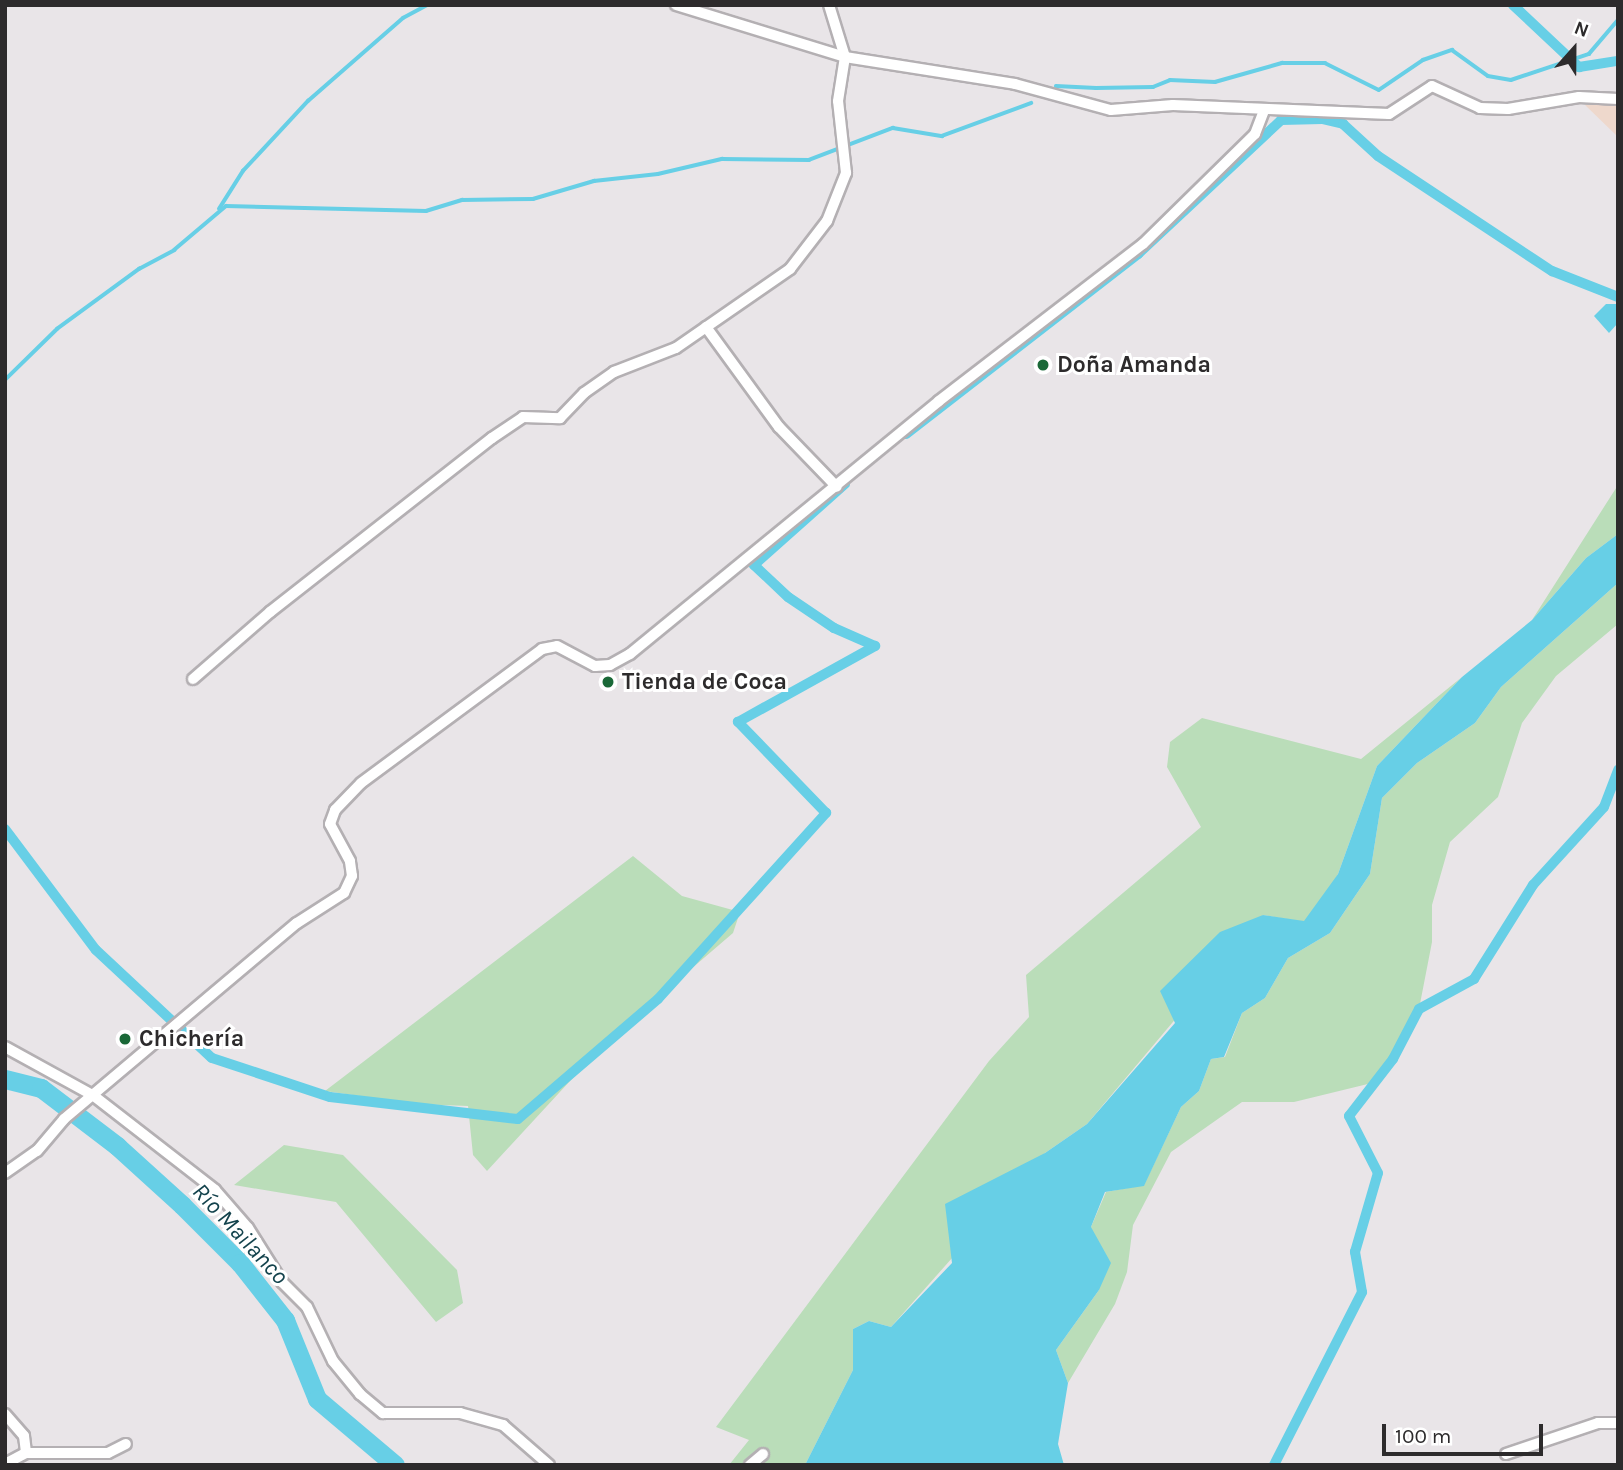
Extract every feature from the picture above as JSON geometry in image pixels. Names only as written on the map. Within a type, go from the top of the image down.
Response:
[{"type":"street","points":[[676,5],[845,57],[1015,83],[1111,110],[1173,105],[1264,111],[1389,114],[1433,86],[1480,108],[1508,109],[1580,97],[1618,99]]},
{"type":"street","points":[[193,678],[270,612],[492,438],[523,417],[560,418],[584,393],[614,372],[676,348],[790,269],[827,221],[846,173],[838,101],[845,57],[829,5]]},
{"type":"street","points":[[5,1173],[37,1151],[64,1119],[297,923],[344,893],[352,876],[350,861],[330,824],[335,810],[361,783],[542,649],[557,646],[595,666],[610,665],[630,654],[939,401],[1143,244],[1255,134],[1264,111]]},
{"type":"street","points":[[706,327],[779,427],[837,487]]},
{"type":"street","points":[[5,1047],[94,1096],[215,1190],[248,1228],[282,1282],[307,1307],[334,1361],[359,1394],[383,1413],[460,1413],[503,1425],[549,1465]]},
{"type":"street","points":[[5,1413],[24,1436],[26,1453]]},
{"type":"street","points":[[1506,1454],[1598,1423],[1618,1423]]},
{"type":"street","points":[[5,1464],[26,1453],[108,1453],[126,1444]]},
{"type":"street","points":[[750,1465],[762,1454]]},
{"type":"shaded area","points":[[1618,103],[1618,137],[1585,105]]},
{"type":"green space","points":[[1618,485],[1618,534],[1586,558],[1532,620]]},
{"type":"green space","points":[[1618,583],[1618,624],[1556,676],[1522,723],[1498,797],[1450,842],[1432,905],[1432,942],[1419,1009],[1393,1059],[1376,1082],[1294,1102],[1242,1102],[1171,1152],[1133,1225],[1127,1272],[1115,1304],[1068,1383],[1056,1350],[1099,1290],[1091,1227],[1106,1192],[1144,1185],[1181,1107],[1199,1091],[1211,1059],[1225,1057],[1242,1013],[1265,998],[1288,958],[1330,933],[1370,874],[1382,798],[1417,763],[1475,723],[1501,687]]},
{"type":"green space","points":[[1462,677],[1377,766],[1338,874],[1320,905],[1304,922],[1263,915],[1087,1124],[1045,1153],[891,1327],[869,1321],[853,1329],[853,1370],[805,1465],[729,1465],[749,1440],[716,1427],[989,1061],[1029,1017],[1026,975],[1201,827],[1167,767],[1170,742],[1202,718],[1361,759]]},
{"type":"green space","points":[[633,856],[682,896],[740,912],[733,933],[606,1042],[487,1171],[473,1155],[468,1106],[416,1104],[325,1091]]},
{"type":"green space","points":[[284,1145],[343,1155],[457,1270],[463,1303],[436,1322],[336,1202],[234,1185]]},
{"type":"water","points":[[1606,304],[1618,304],[1618,323],[1609,333],[1594,316]]},
{"type":"water","points":[[1618,534],[1618,583],[1501,687],[1475,723],[1417,763],[1382,798],[1370,874],[1330,933],[1288,958],[1265,998],[1242,1013],[1224,1057],[1211,1059],[1199,1091],[1181,1107],[1144,1186],[1105,1192],[1091,1227],[1111,1263],[1099,1290],[1056,1350],[1068,1383],[1058,1444],[1064,1465],[805,1465],[853,1370],[853,1329],[869,1321],[891,1327],[952,1263],[945,1204],[1045,1153],[1087,1124],[1175,1023],[1160,991],[1220,932],[1263,915],[1304,921],[1338,874],[1377,766],[1462,677],[1532,620],[1586,558]]},
{"type":"waterway","points":[[219,209],[243,171],[308,101],[403,18],[427,5]]},
{"type":"waterway","points":[[1513,5],[1579,67],[1618,61]]},
{"type":"waterway","points":[[1056,86],[1153,87],[1170,80],[1215,82],[1282,63],[1325,63],[1379,90],[1423,60],[1452,50],[1488,76],[1511,80],[1589,54],[1618,20]]},
{"type":"waterway","points":[[5,380],[57,329],[139,269],[174,250],[226,206],[426,211],[462,200],[533,199],[594,181],[658,174],[722,159],[809,160],[893,128],[942,136],[1031,103]]},
{"type":"waterway","points":[[906,434],[1138,254],[1281,120],[1322,119],[1343,124],[1378,156],[1552,271],[1618,297]]},
{"type":"waterway","points":[[5,829],[96,950],[212,1058],[330,1097],[518,1119],[658,999],[826,813],[738,722],[875,646],[834,628],[788,597],[754,565],[845,484]]},
{"type":"waterway","points":[[1274,1465],[1362,1292],[1355,1252],[1378,1173],[1349,1116],[1393,1059],[1419,1009],[1474,979],[1533,885],[1604,807],[1618,770]]},
{"type":"waterway","name":"Río Mailanco","points":[[5,1079],[41,1088],[117,1146],[182,1205],[240,1263],[285,1320],[317,1399],[395,1465]]},
{"type":"place","name":"Doña Amanda","points":[[1043,365]]},
{"type":"place","name":"Tienda de Coca","points":[[608,682]]},
{"type":"place","name":"Chichería","points":[[125,1039]]}]
